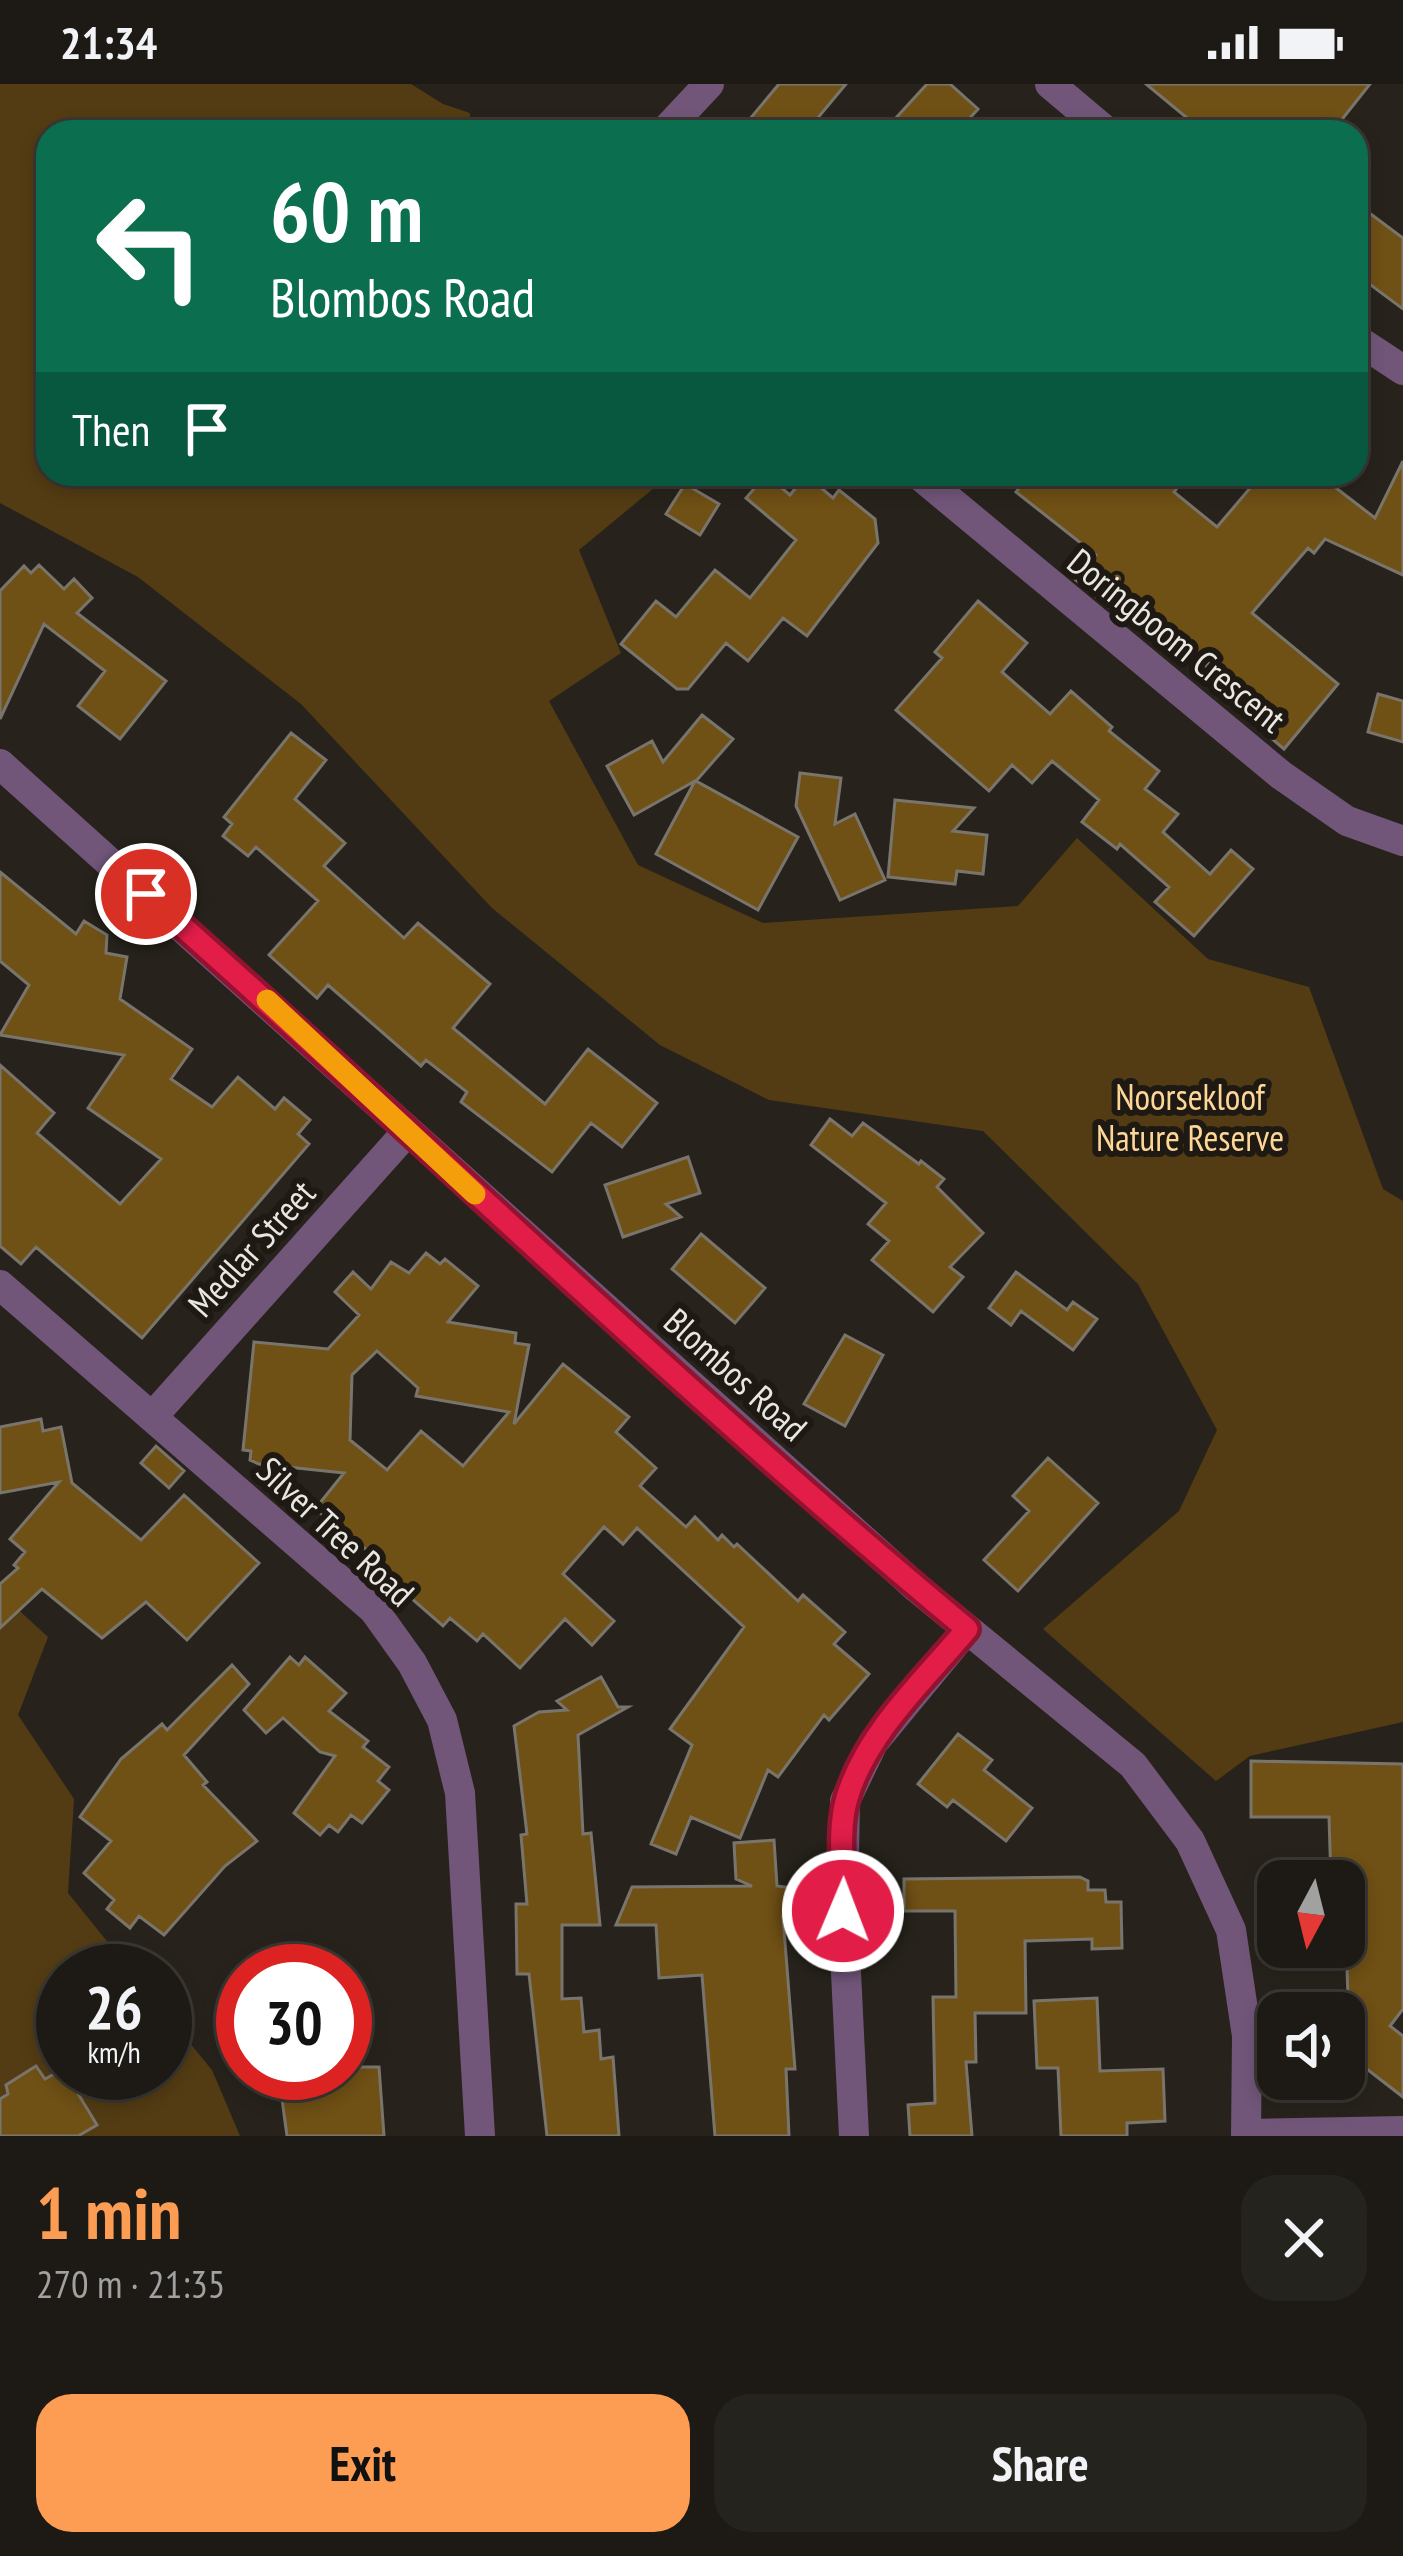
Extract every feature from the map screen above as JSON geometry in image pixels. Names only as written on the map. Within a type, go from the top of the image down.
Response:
[{"type":"street","points":[[675,120],[709,84]]},
{"type":"street","points":[[1050,84],[1093,120]]},
{"type":"street","points":[[1368,347],[1403,370]]},
{"type":"street","name":"Doringboom Crescent","points":[[932,486],[1281,776],[1347,821],[1403,841]]},
{"type":"street","name":"Blombos Road","points":[[0,764],[315,1042],[406,1133],[967,1629],[1133,1765],[1190,1841],[1231,1930],[1247,2036],[1246,2135]]},
{"type":"street","name":"Medlar Street","points":[[153,1416],[406,1133]]},
{"type":"street","name":"Silver Tree Road","points":[[0,1285],[374,1610],[412,1663],[442,1720],[460,1792],[480,2136]]},
{"type":"street","points":[[854,2136],[843,1911],[845,1801],[873,1743],[967,1629]]},
{"type":"street","points":[[1246,2135],[1403,2131]]},
{"type":"green space","name":"Noorsekloof Nature Reserve","points":[[0,84],[411,84],[443,104],[470,113],[470,120],[36,120],[36,486],[656,486],[579,550],[621,653],[549,701],[638,865],[763,923],[1018,906],[1077,838],[1208,959],[1309,987],[1383,1189],[1403,1201],[1403,1722],[1250,1756],[1216,1781],[1043,1629],[1179,1511],[1217,1430],[1138,1284],[983,1131],[769,1100],[660,1045],[492,908],[301,704],[138,577],[0,503]]},
{"type":"green space","points":[[0,1593],[48,1637],[18,1715],[74,1799],[68,1893],[109,1944],[36,1944],[36,2100],[192,2100],[192,2046],[212,2070],[216,2100],[225,2100],[240,2136],[2,2136]]},
{"type":"building","points":[[779,84],[846,84],[816,120],[749,120]]},
{"type":"building","points":[[927,84],[950,84],[978,109],[968,120],[894,120]]},
{"type":"building","points":[[1146,84],[1370,84],[1342,120],[1190,120]]},
{"type":"building","points":[[1368,212],[1403,238],[1403,309],[1368,283]]},
{"type":"building","points":[[1403,461],[1403,575],[1325,539],[1314,553],[1308,548],[1252,613],[1338,684],[1284,749],[1264,732],[1277,716],[1211,661],[1206,666],[1143,613],[1132,626],[1076,580],[1096,555],[1016,492],[1021,486],[1179,486],[1174,492],[1217,527],[1252,486],[1334,486],[1375,518]]},
{"type":"building","points":[[684,486],[719,504],[700,535],[666,514]]},
{"type":"building","points":[[756,486],[779,486],[790,495],[797,486],[819,486],[833,498],[839,490],[875,519],[878,543],[807,636],[783,618],[748,661],[726,643],[688,689],[677,689],[621,644],[656,601],[676,617],[715,570],[750,598],[796,540],[746,498]]},
{"type":"building","points":[[39,565],[64,589],[74,579],[92,598],[77,613],[166,681],[120,739],[78,706],[105,671],[44,624],[0,719],[0,591],[24,566],[31,573]]},
{"type":"building","points":[[978,601],[1027,643],[1002,672],[1050,714],[1071,691],[1112,727],[1109,731],[1159,771],[1145,789],[1178,814],[1163,832],[1210,874],[1231,850],[1253,869],[1194,936],[1155,902],[1169,887],[1120,844],[1117,849],[1082,822],[1099,800],[1052,761],[1032,783],[1012,765],[989,791],[896,710],[942,658],[935,652]]},
{"type":"building","points":[[1378,694],[1403,701],[1403,742],[1368,732]]},
{"type":"building","points":[[702,715],[733,739],[696,781],[798,837],[758,910],[656,854],[695,781],[634,815],[607,766],[652,741],[663,762]]},
{"type":"building","points":[[291,733],[326,760],[295,799],[345,843],[324,866],[404,938],[418,923],[490,984],[453,1028],[545,1104],[588,1049],[657,1103],[622,1147],[591,1123],[552,1172],[461,1102],[467,1092],[426,1060],[421,1066],[328,985],[317,998],[269,955],[318,901],[256,847],[248,856],[223,836],[232,824],[224,817]]},
{"type":"building","points":[[800,773],[841,778],[835,824],[855,814],[885,880],[840,900],[796,806]]},
{"type":"building","points":[[895,800],[974,808],[953,831],[987,835],[983,874],[957,871],[955,884],[888,877]]},
{"type":"building","points":[[0,872],[76,934],[84,921],[107,935],[106,953],[127,957],[120,999],[192,1049],[171,1079],[212,1107],[238,1077],[275,1109],[284,1098],[310,1120],[298,1134],[309,1144],[142,1338],[36,1247],[21,1264],[0,1246],[0,1065],[54,1113],[37,1133],[120,1204],[161,1159],[88,1108],[124,1055],[0,1035],[29,985],[0,961]]},
{"type":"building","points":[[830,1119],[852,1136],[863,1123],[919,1164],[921,1161],[944,1179],[937,1187],[983,1233],[950,1267],[963,1277],[933,1312],[872,1260],[889,1241],[868,1224],[886,1203],[811,1145]]},
{"type":"building","points":[[688,1157],[700,1193],[666,1204],[681,1217],[623,1237],[605,1185]]},
{"type":"building","points":[[701,1234],[765,1288],[735,1323],[672,1269]]},
{"type":"building","points":[[426,1253],[440,1264],[445,1259],[478,1286],[448,1322],[516,1333],[515,1343],[529,1345],[514,1424],[563,1364],[629,1417],[616,1432],[656,1468],[640,1486],[686,1527],[695,1517],[718,1540],[722,1535],[734,1547],[737,1544],[798,1601],[803,1595],[845,1632],[834,1644],[869,1674],[829,1720],[824,1715],[778,1777],[768,1770],[740,1838],[691,1817],[676,1854],[651,1844],[692,1745],[670,1729],[744,1627],[637,1528],[623,1544],[604,1527],[563,1574],[614,1621],[592,1645],[565,1619],[520,1668],[483,1634],[477,1641],[450,1618],[443,1626],[372,1564],[377,1558],[315,1509],[344,1473],[259,1464],[250,1460],[251,1451],[243,1450],[254,1342],[328,1349],[359,1315],[335,1292],[353,1272],[371,1289],[391,1262],[409,1273]],"holes":[[[377,1351],[418,1388],[416,1396],[509,1412],[463,1466],[421,1431],[387,1470],[350,1440],[352,1375]]]},
{"type":"building","points":[[1016,1272],[1067,1310],[1073,1302],[1097,1319],[1073,1350],[1021,1311],[1011,1325],[989,1308]]},
{"type":"building","points":[[845,1335],[883,1355],[845,1426],[804,1404]]},
{"type":"building","points":[[41,1419],[43,1431],[61,1427],[72,1483],[141,1540],[184,1495],[259,1563],[187,1640],[146,1602],[102,1638],[42,1589],[0,1628],[0,1584],[18,1568],[14,1565],[25,1552],[10,1539],[59,1482],[0,1493],[0,1427]]},
{"type":"building","points":[[156,1446],[184,1471],[169,1488],[141,1463]]},
{"type":"building","points":[[1048,1458],[1098,1503],[1018,1591],[984,1560],[1029,1511],[1013,1496]]},
{"type":"building","points":[[290,1657],[299,1665],[305,1657],[346,1693],[329,1711],[368,1741],[363,1747],[389,1767],[378,1781],[389,1790],[362,1823],[351,1815],[338,1832],[329,1825],[320,1835],[294,1813],[335,1756],[320,1752],[283,1718],[266,1733],[244,1710]]},
{"type":"building","points":[[232,1665],[249,1684],[184,1755],[207,1782],[203,1785],[257,1841],[225,1866],[164,1935],[139,1916],[130,1928],[107,1909],[114,1900],[84,1873],[111,1841],[80,1817],[121,1759],[162,1724],[167,1730]]},
{"type":"building","points":[[601,1677],[618,1707],[628,1707],[578,1735],[583,1834],[591,1833],[600,1925],[562,1925],[562,1999],[581,1998],[584,2032],[599,2030],[601,2059],[613,2057],[619,2136],[547,2136],[529,1974],[517,1974],[516,1904],[527,1904],[521,1835],[527,1834],[514,1726],[539,1712],[567,1710],[557,1701]]},
{"type":"building","points":[[958,1734],[992,1760],[984,1770],[1032,1808],[1006,1841],[953,1800],[947,1807],[918,1784]]},
{"type":"building","points":[[1251,1761],[1403,1764],[1403,2009],[1390,2026],[1403,2036],[1403,2097],[1365,2068],[1365,1992],[1348,1992],[1347,1968],[1365,1968],[1365,1860],[1330,1860],[1329,1817],[1251,1817]]},
{"type":"building","points":[[774,1840],[777,1886],[801,1889],[802,1916],[783,1917],[795,2069],[786,2069],[789,2136],[715,2136],[702,1975],[659,1978],[656,1925],[616,1925],[632,1887],[752,1886],[736,1879],[734,1843]]},
{"type":"building","points":[[1080,1877],[1088,1881],[1088,1890],[1105,1890],[1106,1902],[1121,1902],[1122,1948],[1092,1949],[1092,1939],[1025,1941],[1026,2013],[975,2013],[976,2062],[966,2062],[972,2136],[910,2136],[908,2105],[935,2103],[933,1997],[956,1997],[955,1911],[904,1911],[904,1879]]},
{"type":"building","points":[[1097,1998],[1100,2071],[1163,2069],[1165,2121],[1127,2123],[1127,2136],[1061,2136],[1058,2068],[1037,2068],[1034,2001]]},
{"type":"building","points":[[36,2066],[36,2100],[82,2100],[97,2125],[78,2136],[0,2136],[0,2099],[8,2094],[6,2085]]},
{"type":"building","points":[[372,2067],[379,2067],[384,2136],[287,2136],[282,2100],[372,2100]]},
{"type":"slow traffic","points":[[267,1000],[475,1194]]},
{"type":"route","points":[[146,894],[315,1042],[406,1133],[967,1629],[873,1743],[859,1769],[845,1801],[843,1911]]}]
